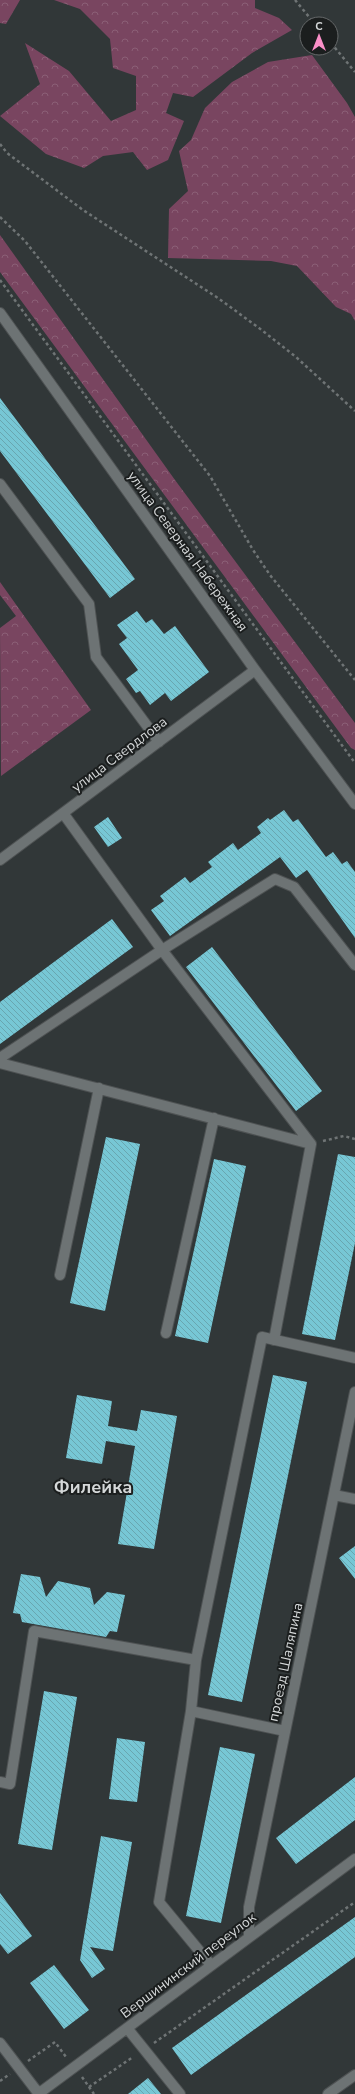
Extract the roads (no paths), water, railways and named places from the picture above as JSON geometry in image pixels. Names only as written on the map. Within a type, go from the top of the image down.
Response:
[{"type":"street","name":"улица Северная Набережная","points":[[0,312],[255,670],[355,804]]},
{"type":"street","points":[[0,484],[89,604],[96,657],[159,742]]},
{"type":"street","name":"улица Свердлова","points":[[0,860],[255,670]]},
{"type":"street","points":[[63,813],[162,950],[311,1144],[274,1340]]},
{"type":"street","points":[[0,1058],[162,950],[275,879],[294,887],[355,965]]},
{"type":"street","points":[[0,1063],[311,1144]]},
{"type":"street","points":[[60,1275],[99,1088]]},
{"type":"street","points":[[166,1333],[214,1118]]},
{"type":"street","points":[[211,1966],[159,1902],[191,1711],[196,1660],[262,1337],[355,1358]]},
{"type":"street","name":"проезд Шаляпина","points":[[249,1937],[249,1907],[355,1392]]},
{"type":"street","points":[[334,1495],[355,1499]]},
{"type":"street","points":[[0,1782],[10,1784],[34,1631],[196,1660]]},
{"type":"street","points":[[191,1711],[285,1731]]},
{"type":"street","name":"Вершининский переулок","points":[[38,2094],[355,1859]]},
{"type":"street","points":[[127,2028],[180,2094]]},
{"type":"street","points":[[0,2043],[38,2094]]},
{"type":"street","points":[[328,2094],[355,2075]]},
{"type":"district","name":"Филейка","points":[[93,1487]]}]
